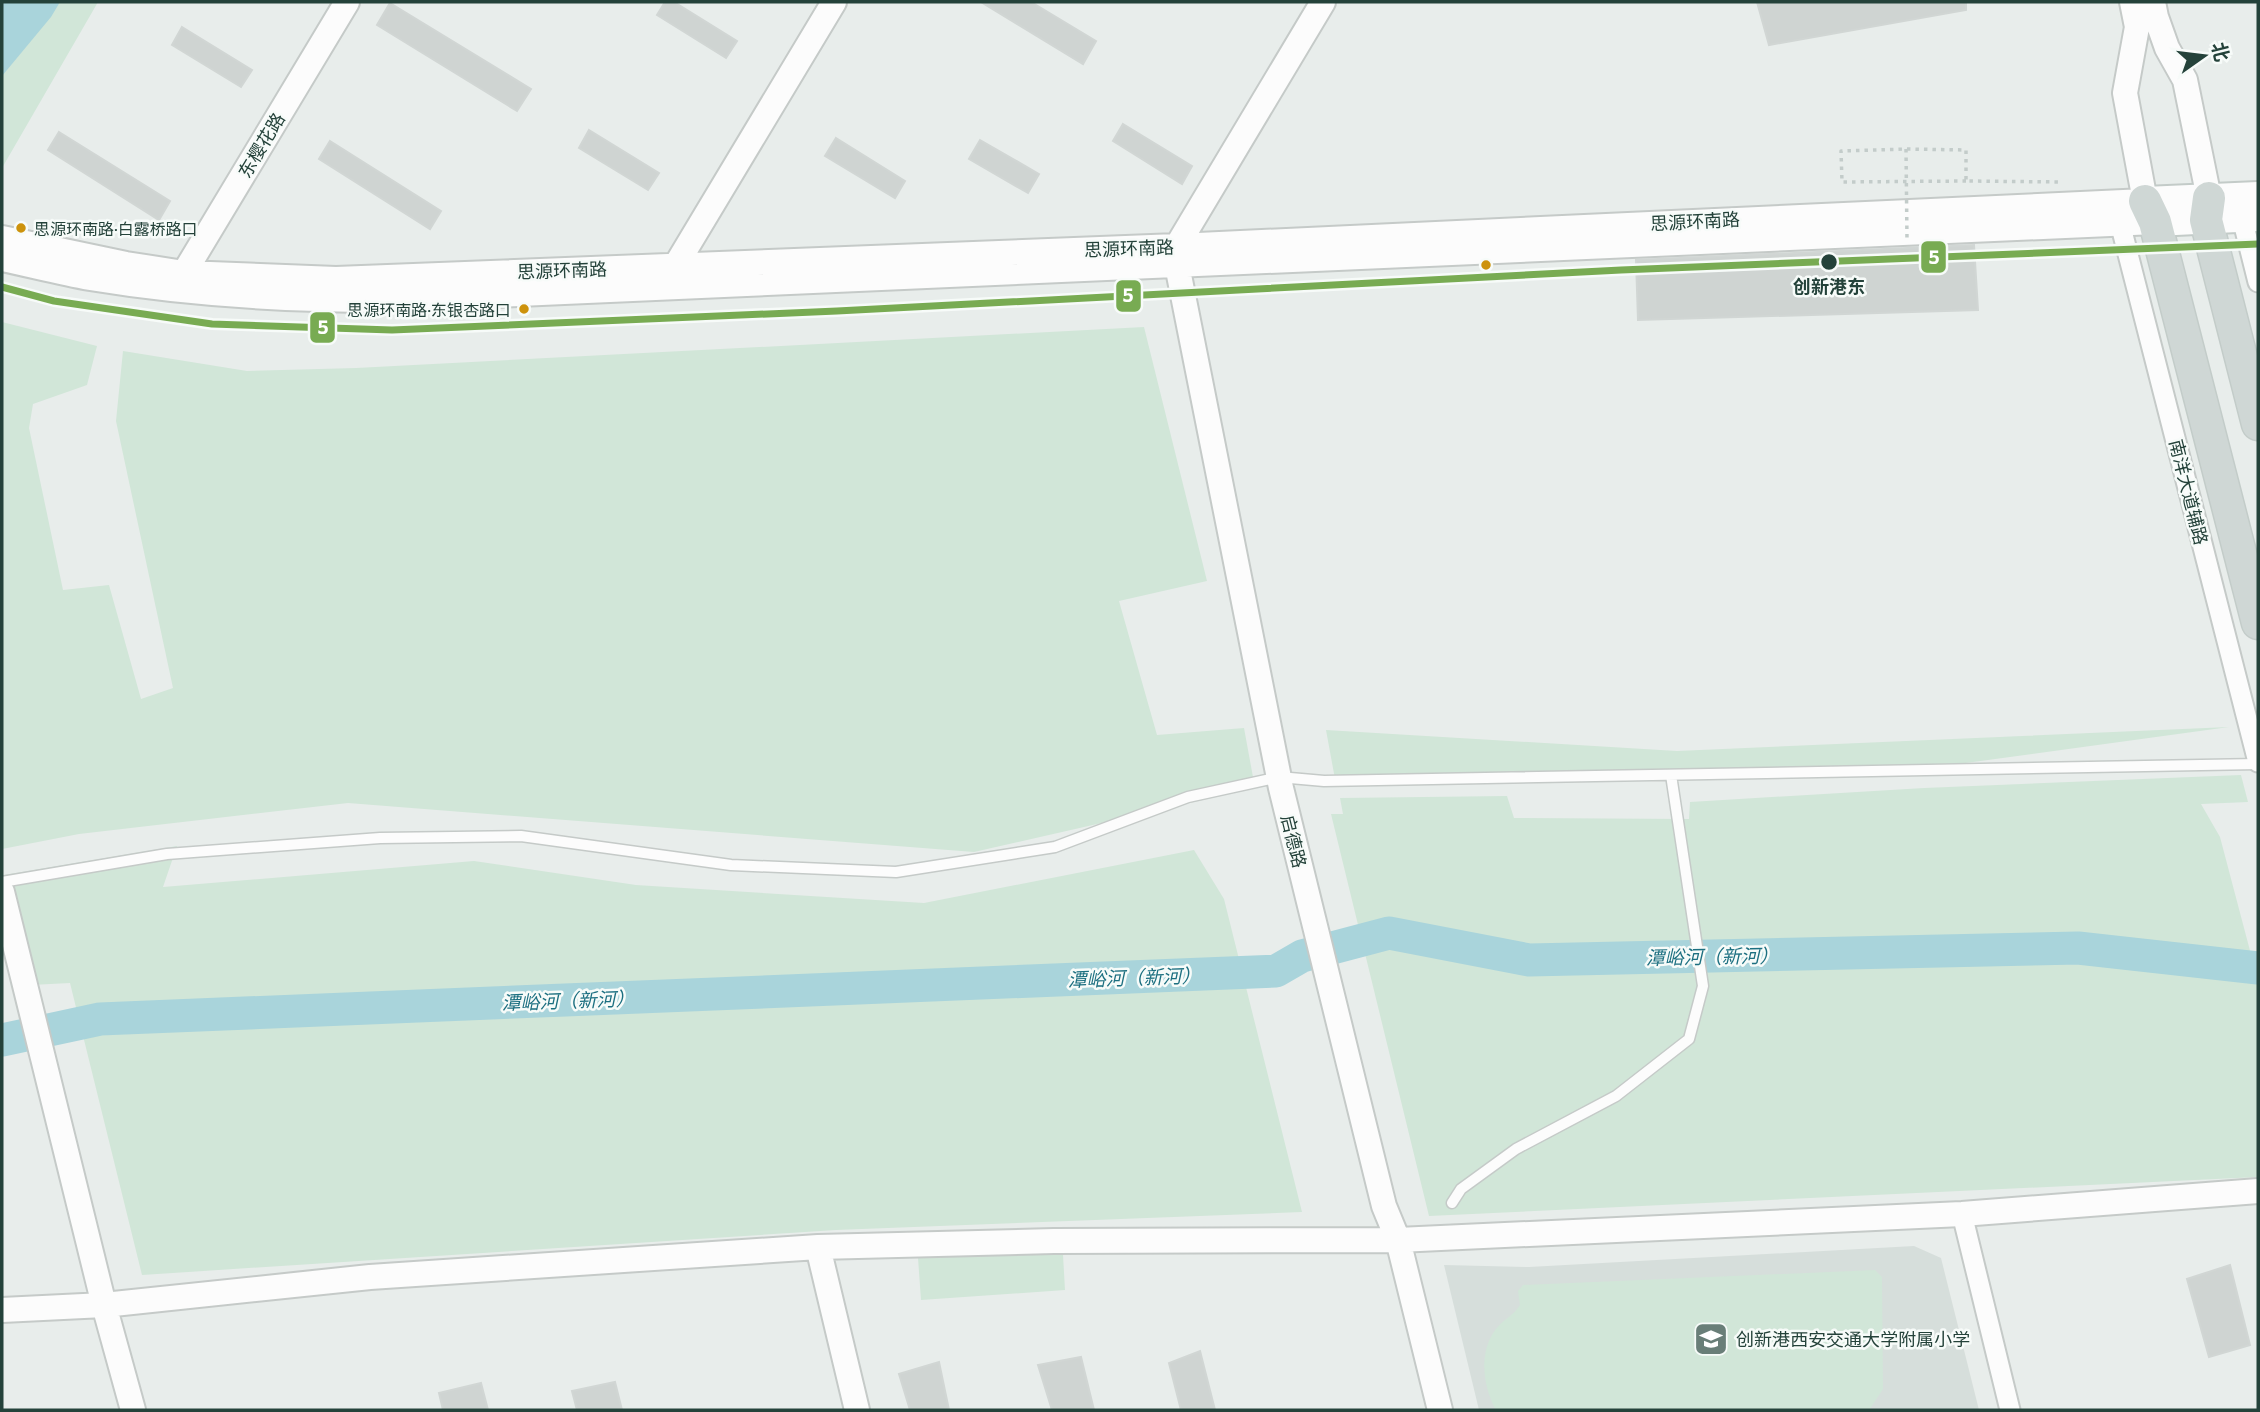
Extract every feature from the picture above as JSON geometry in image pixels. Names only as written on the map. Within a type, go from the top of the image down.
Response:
[{"type":"main road","points":[[2207,209],[2258,424]]},
{"type":"main road","name":"思源环南路","points":[[2150,211],[2253,211]]},
{"type":"main road","points":[[2150,211],[2258,623]]},
{"type":"street","name":"东樱花路","points":[[183,282],[347,2]]},
{"type":"street","points":[[676,276],[834,2]]},
{"type":"street","points":[[1177,255],[1323,2]]},
{"type":"street","points":[[2132,2],[2137,27],[2125,93],[2150,211]]},
{"type":"street","points":[[2153,2],[2155,17],[2167,48],[2185,80],[2207,209]]},
{"type":"street","name":"思源环南路","points":[[2,259],[88,278],[183,282],[309,300],[382,300],[676,276],[2150,211]]},
{"type":"street","name":"思源环南路","points":[[1177,255],[2120,223],[2150,211]]},
{"type":"street","points":[[2253,211],[2258,282]]},
{"type":"street","name":"南洋大道辅路","points":[[2120,223],[2258,763]]},
{"type":"street","name":"思源环南路","points":[[2,238],[126,264],[183,282]]},
{"type":"street","name":"启德路","points":[[1177,255],[1280,782],[1384,1206],[1398,1240],[1440,1410]]},
{"type":"street","points":[[2,892],[101,1293],[133,1410]]},
{"type":"street","points":[[2,1310],[101,1293],[818,1247],[1055,1241],[1398,1240],[1962,1214],[2258,1191]]},
{"type":"street","points":[[1962,1214],[2010,1410]]},
{"type":"street","points":[[818,1247],[857,1410]]},
{"type":"lane","points":[[2,882],[167,854],[380,838],[521,836],[731,865],[896,872],[1055,846],[1188,797],[1280,782],[2258,763]]},
{"type":"lane","points":[[1452,1203],[1461,1189],[1516,1149],[1616,1096],[1689,1039],[1703,986],[1671,775]]},
{"type":"path","points":[[1906,149],[1908,240]]},
{"type":"path","points":[[1966,181],[1966,150],[1842,151],[1842,183],[2064,182]]},
{"type":"shaded area","name":"创新港西安交通大学附属小学","points":[[1914,1246],[1941,1258],[1979,1410],[1479,1410],[1444,1265],[1529,1267]]},
{"type":"green space","points":[[2,2],[98,2],[2,168]]},
{"type":"green space","points":[[2,322],[97,346],[87,385],[33,404],[29,428],[63,590],[109,585],[141,699],[173,688],[116,421],[123,351],[247,371],[356,368],[1144,327],[1207,581],[1119,601],[1157,735],[1244,728],[1255,788],[974,852],[348,803],[79,834],[2,849]]},
{"type":"green space","points":[[2229,727],[1878,775],[1335,779],[1326,730],[1677,751]]},
{"type":"green space","points":[[2241,775],[2248,802],[2201,804],[2220,837],[2258,981],[2258,1177],[1429,1216],[1331,814],[1343,814],[1340,798],[1507,796],[1514,818],[1689,819],[1690,802],[1924,788]]},
{"type":"green space","points":[[177,846],[163,887],[474,861],[636,885],[924,903],[1194,850],[1224,899],[1302,1212],[836,1230],[142,1275],[70,983],[31,985],[4,875]]},
{"type":"green space","points":[[1062,1237],[1065,1290],[921,1300],[917,1244]]},
{"type":"green space","name":"创新港西安交通大学附属小学","points":[[1875,1270],[1882,1277],[1883,1389],[1869,1410],[1496,1410],[1488,1391],[1484,1370],[1490,1338],[1520,1305],[1518,1291],[1523,1285]]},
{"type":"water","points":[[2,2],[60,2],[51,17],[2,76]]},
{"type":"building","points":[[665,2],[674,2],[737,41],[726,58],[657,15]]},
{"type":"building","points":[[981,2],[1031,2],[1096,41],[1083,64]]},
{"type":"building","points":[[1757,2],[1966,2],[1966,10],[1769,45]]},
{"type":"building","points":[[390,3],[531,89],[517,111],[377,25]]},
{"type":"building","points":[[182,27],[252,70],[241,87],[172,45]]},
{"type":"building","points":[[1123,124],[1192,166],[1182,184],[1113,141]]},
{"type":"building","points":[[589,130],[659,173],[648,190],[579,148]]},
{"type":"building","points":[[59,132],[170,201],[159,220],[48,150]]},
{"type":"building","points":[[836,138],[905,181],[895,198],[825,156]]},
{"type":"building","points":[[980,140],[1039,174],[1028,193],[969,159]]},
{"type":"building","points":[[330,141],[441,211],[430,229],[319,159]]},
{"type":"building","name":"创新港东","points":[[1974,245],[1978,310],[1638,320],[1636,260]]},
{"type":"building","points":[[2230,1265],[2250,1345],[2209,1357],[2187,1279]]},
{"type":"building","points":[[1200,1351],[1215,1410],[1181,1410],[1169,1363]]},
{"type":"building","points":[[1081,1357],[1094,1410],[1052,1410],[1038,1365]]},
{"type":"building","points":[[939,1362],[949,1410],[910,1410],[899,1374]]},
{"type":"building","points":[[615,1382],[622,1410],[577,1410],[572,1391]]},
{"type":"building","points":[[481,1383],[488,1410],[443,1410],[439,1393]]},
{"type":"waterway","name":"潭峪河（新河）","points":[[2,1040],[100,1019],[1276,971],[1302,956],[1389,933],[1529,960],[2078,948],[2258,968]]},
{"type":"transit line","name":"5","points":[[2,287],[54,301],[212,324],[392,330],[837,311],[1621,270],[2258,244]]},
{"type":"place","name":"思源环南路·白露桥路口","points":[[21,228]]},
{"type":"place","name":"创新港东","points":[[1829,262]]},
{"type":"place","name":"思源环南路·东银杏路口","points":[[524,309]]},
{"type":"place","name":"创新港西安交通大学附属小学","points":[[1711,1339]]}]
